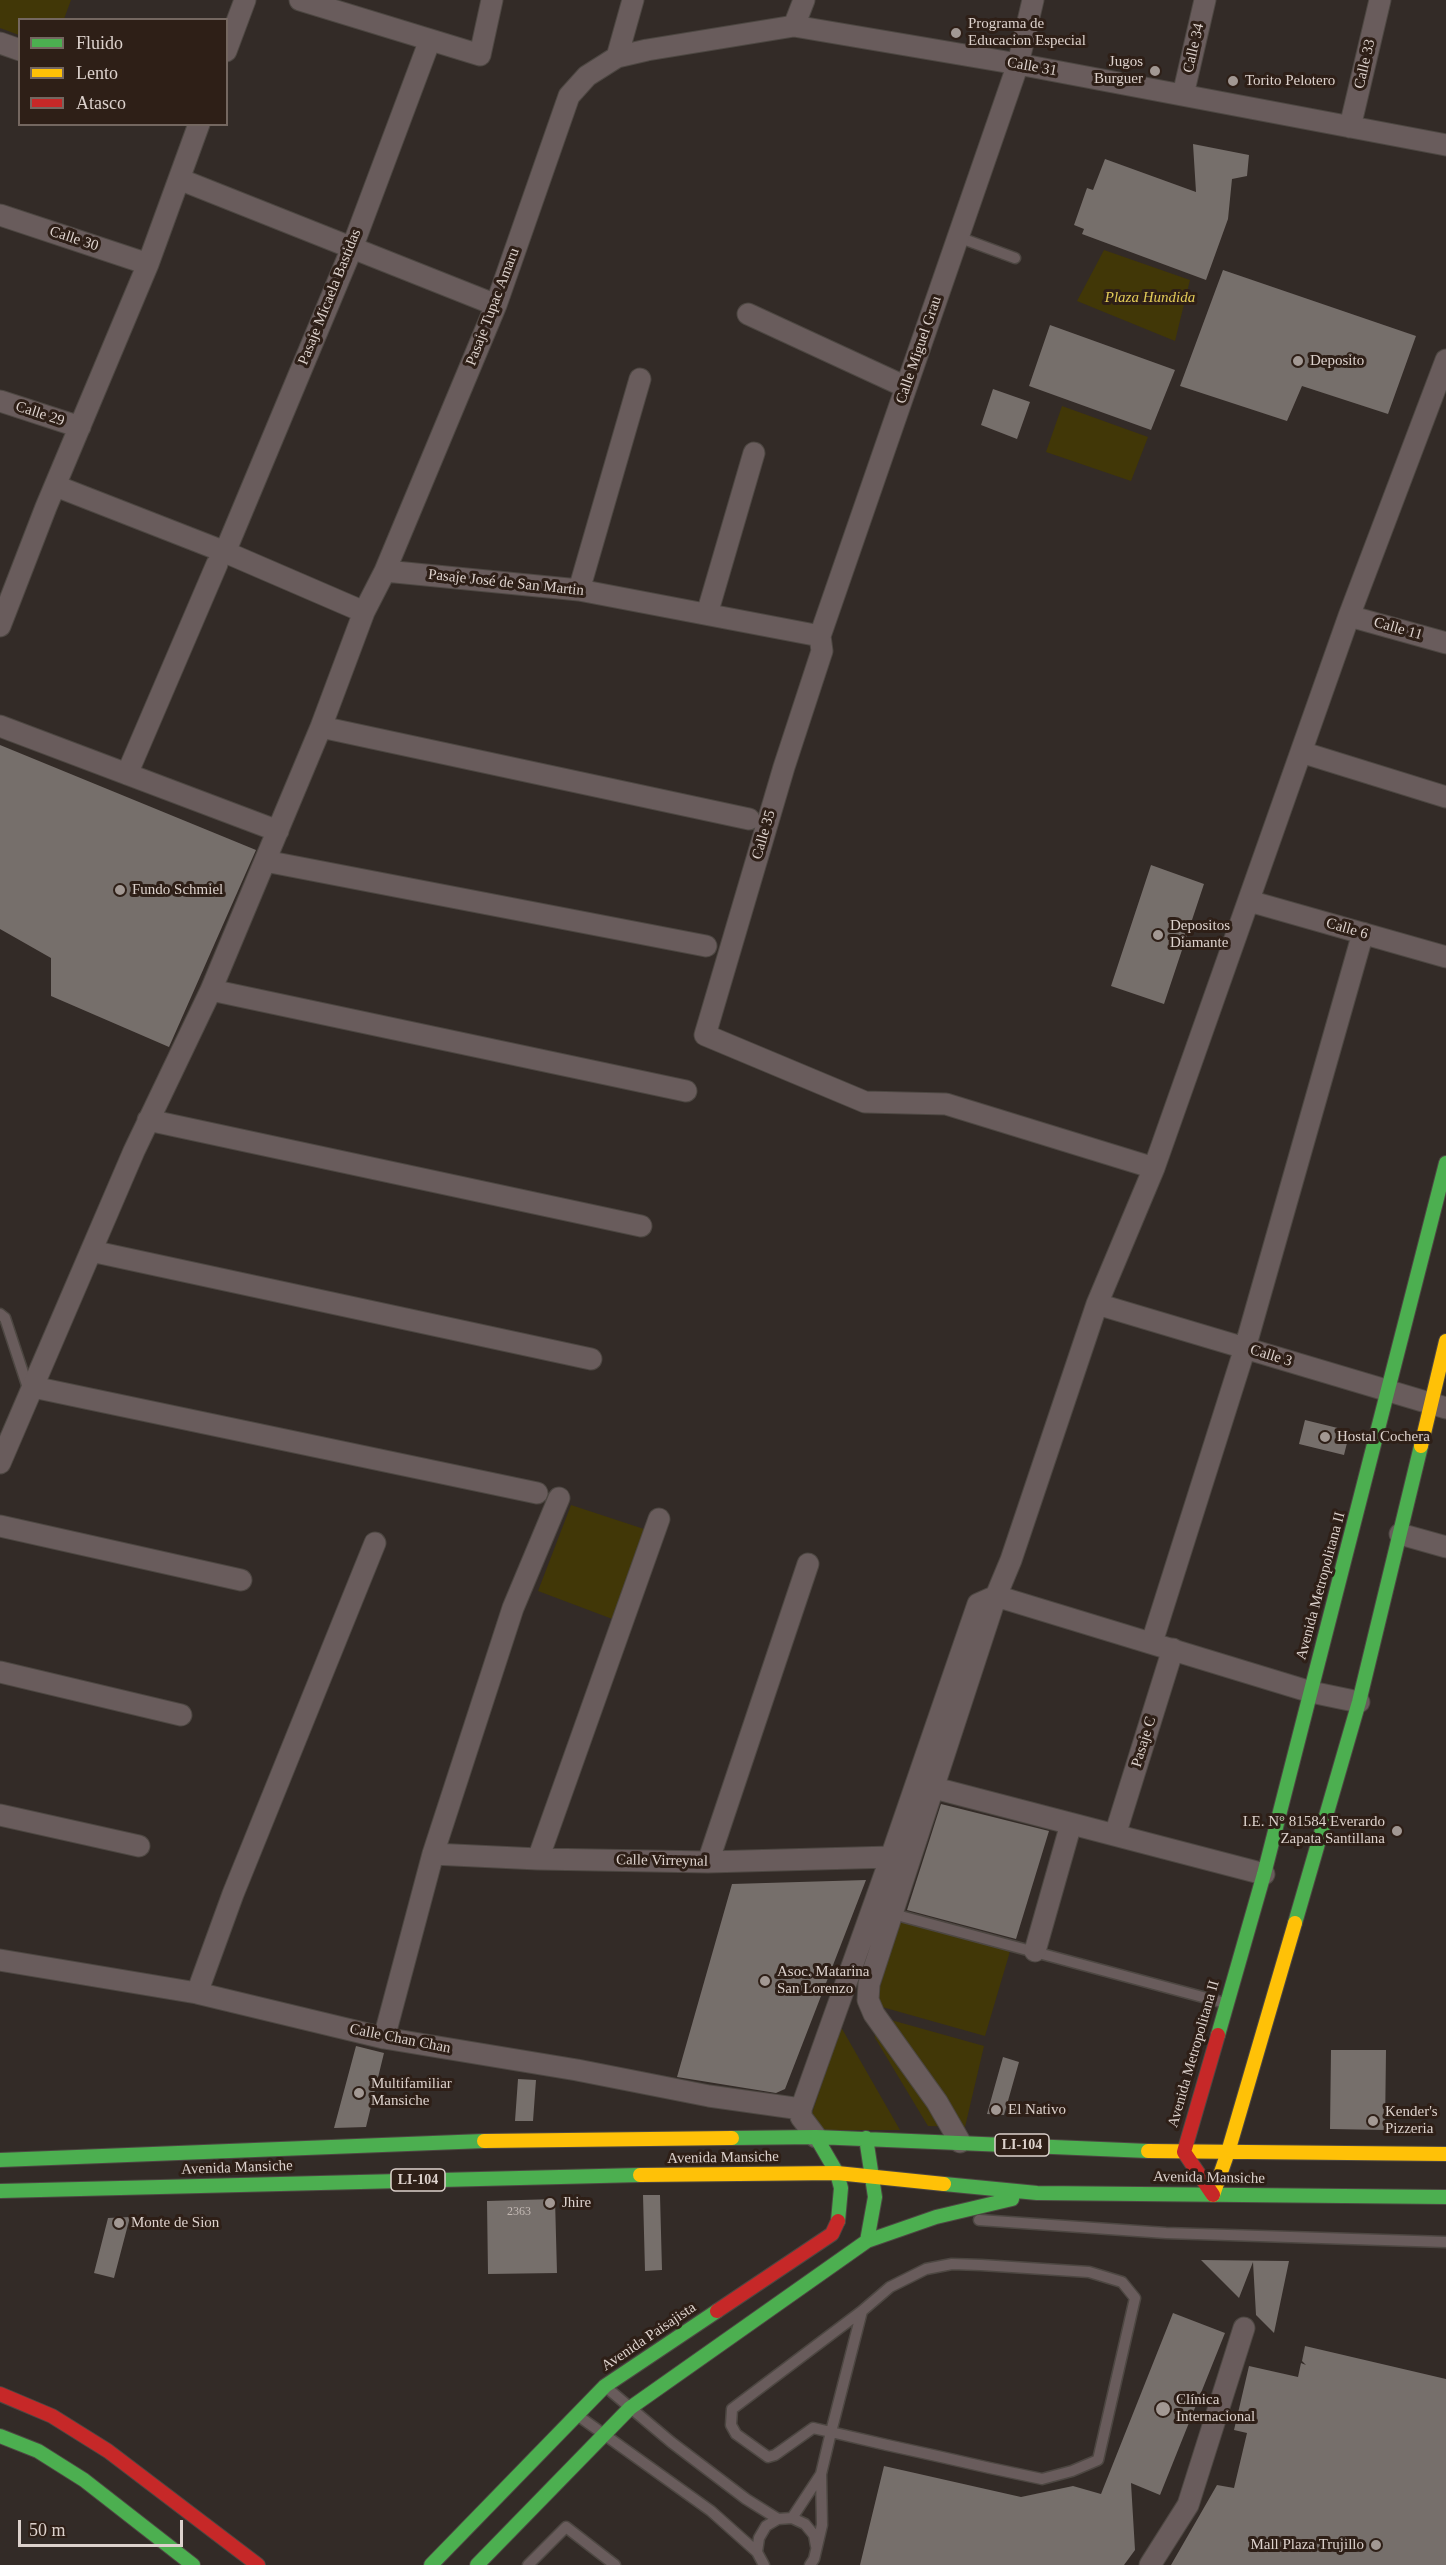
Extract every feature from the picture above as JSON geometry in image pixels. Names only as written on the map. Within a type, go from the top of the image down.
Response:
[{"type":"main road","name":"Avenida Metropolitana II","points":[[1213,2195],[1184,2152],[1263,1874],[1389,1392],[1446,1163]]},
{"type":"main road","points":[[1213,2195],[1228,2152],[1359,1702],[1400,1534],[1438,1406],[1446,1341]]},
{"type":"main road","name":"Avenida Mansiche","points":[[0,2191],[203,2169],[514,2140],[816,2137],[1184,2152],[1446,2154]]},
{"type":"main road","name":"Avenida Paisajista","points":[[431,2565],[605,2386],[832,2234],[840,2217],[842,2201],[837,2173],[816,2137]]},
{"type":"main road","points":[[866,2138],[875,2198],[867,2241]]},
{"type":"main road","points":[[513,2168],[514,2140]]},
{"type":"main road","name":"Avenida Mansiche","points":[[0,2160],[203,2169],[513,2168],[837,2173],[1037,2193],[1446,2197]]},
{"type":"main road","points":[[477,2565],[630,2408],[867,2241],[936,2217],[1037,2193]]},
{"type":"main road","points":[[0,2394],[52,2416],[108,2451],[258,2565]]},
{"type":"main road","points":[[0,2436],[38,2451],[84,2480],[193,2565]]},
{"type":"street","points":[[228,46],[245,0]]},
{"type":"street","points":[[300,0],[480,55],[492,0]]},
{"type":"street","points":[[617,57],[633,0]]},
{"type":"street","points":[[795,26],[804,0]]},
{"type":"street","points":[[1018,64],[1033,0]]},
{"type":"street","name":"Calle 34","points":[[1183,95],[1205,0]]},
{"type":"street","name":"Calle 33","points":[[1350,127],[1380,0]]},
{"type":"street","name":"Calle 31","points":[[617,57],[795,26],[1018,64],[1446,146]]},
{"type":"street","name":"Pasaje Micaela Bastidas","points":[[127,774],[352,248],[430,39]]},
{"type":"street","points":[[0,43],[18,49]]},
{"type":"street","name":"Pasaje Tupac Amaru","points":[[385,571],[496,305],[569,96],[587,76],[617,57]]},
{"type":"street","name":"Calle Miguel Grau","points":[[820,636],[1018,64]]},
{"type":"street","points":[[0,626],[148,264],[198,126]]},
{"type":"street","points":[[179,179],[496,305]]},
{"type":"street","name":"Calle 30","points":[[0,215],[148,264]]},
{"type":"street","points":[[748,314],[906,387]]},
{"type":"street","points":[[960,2142],[937,2102],[874,2013],[868,2000],[869,1984],[893,1914],[926,1786],[1011,1560],[1097,1304],[1154,1168],[1349,616],[1446,360]]},
{"type":"street","points":[[579,590],[640,379]]},
{"type":"street","name":"Calle 29","points":[[0,401],[80,428]]},
{"type":"street","points":[[707,614],[754,453]]},
{"type":"street","points":[[56,486],[221,558],[364,612]]},
{"type":"street","points":[[0,1462],[148,1120],[211,990],[321,727],[364,612],[385,571]]},
{"type":"street","name":"Pasaje José de San Martin","points":[[385,571],[579,590],[820,636]]},
{"type":"street","name":"Calle 11","points":[[1349,616],[1446,643]]},
{"type":"street","name":"Calle 35","points":[[820,636],[822,651],[784,767],[705,1035],[865,1102],[945,1104],[1154,1168]]},
{"type":"street","points":[[0,726],[278,831]]},
{"type":"street","points":[[321,727],[749,819]]},
{"type":"street","points":[[1301,752],[1446,797]]},
{"type":"street","points":[[265,861],[706,946]]},
{"type":"street","name":"Calle 6","points":[[1249,901],[1446,957]]},
{"type":"street","points":[[1152,1642],[1245,1348],[1363,933]]},
{"type":"street","points":[[211,990],[686,1091]]},
{"type":"street","points":[[148,1120],[640,1226]]},
{"type":"street","points":[[91,1251],[591,1359]]},
{"type":"street","name":"Calle 3","points":[[1097,1304],[1438,1406]]},
{"type":"street","points":[[31,1390],[537,1493]]},
{"type":"street","points":[[384,2038],[433,1854],[513,1608],[558,1498]]},
{"type":"street","points":[[538,1859],[659,1519]]},
{"type":"street","points":[[0,1526],[240,1580]]},
{"type":"street","points":[[1400,1534],[1446,1547]]},
{"type":"street","points":[[197,1993],[233,1894],[375,1543]]},
{"type":"street","points":[[708,1862],[808,1564]]},
{"type":"street","points":[[996,1596],[1311,1692],[1359,1702]]},
{"type":"street","name":"Pasaje C","points":[[1115,1835],[1173,1649]]},
{"type":"street","points":[[0,1672],[181,1715]]},
{"type":"street","points":[[926,1786],[1263,1874]]},
{"type":"street","points":[[816,2137],[801,2117],[801,2109],[891,1857],[926,1786]]},
{"type":"street","points":[[0,1815],[138,1846]]},
{"type":"street","points":[[1035,1951],[1071,1824]]},
{"type":"street","name":"Calle Virreynal","points":[[433,1854],[538,1859],[708,1862],[891,1857]]},
{"type":"street","name":"Calle Chan Chan","points":[[0,1960],[197,1993],[384,2038],[577,2070],[709,2096],[801,2109]]},
{"type":"street","points":[[1150,2565],[1188,2505],[1244,2328]]},
{"type":"lane","points":[[958,237],[1015,258]]},
{"type":"lane","points":[[0,1314],[5,1318],[31,1390]]},
{"type":"lane","points":[[893,1914],[1226,2003]]},
{"type":"lane","points":[[936,2217],[1166,2233],[1446,2242]]},
{"type":"lane","points":[[952,2265],[1089,2272],[1122,2282],[1135,2298],[1098,2460],[1072,2471],[1042,2479],[831,2432],[813,2428],[775,2455],[768,2457],[736,2433],[731,2426],[732,2409],[862,2311],[890,2287],[926,2269],[952,2265]]},
{"type":"lane","points":[[810,2565],[817,2549],[822,2525],[821,2474],[862,2311]]},
{"type":"lane","points":[[605,2386],[746,2499],[778,2519]]},
{"type":"lane","points":[[577,2415],[711,2511],[757,2552],[764,2565]]},
{"type":"lane","points":[[792,2518],[821,2474]]},
{"type":"lane","points":[[757,2552],[759,2538],[766,2526],[778,2519],[792,2518],[805,2524],[814,2535],[817,2549]]},
{"type":"lane","points":[[528,2565],[566,2527],[615,2565]]},
{"type":"green space","points":[[0,0],[71,0],[64,18],[18,18],[18,35],[0,28]]},
{"type":"green space","name":"Plaza Hundida","points":[[1104,250],[1190,280],[1175,341],[1077,301]]},
{"type":"green space","points":[[1062,406],[1148,437],[1131,481],[1046,452]]},
{"type":"green space","points":[[571,1505],[647,1530],[615,1620],[538,1591]]},
{"type":"green space","points":[[898,1921],[1011,1948],[985,2036],[875,2005]]},
{"type":"green space","points":[[873,2015],[984,2046],[965,2127],[928,2126],[875,2038]]},
{"type":"green space","points":[[841,2027],[900,2130],[820,2130],[811,2116]]},
{"type":"building","points":[[1193,144],[1249,155],[1247,176],[1232,179],[1228,219],[1206,280],[1082,234],[1084,229],[1074,225],[1087,188],[1093,190],[1105,159],[1196,192]]},
{"type":"building","name":"Deposito","points":[[1223,270],[1416,336],[1388,414],[1302,386],[1287,421],[1180,386]]},
{"type":"building","points":[[1050,325],[1175,370],[1151,430],[1029,386]]},
{"type":"building","points":[[993,389],[1030,402],[1017,439],[981,425]]},
{"type":"building","name":"Fundo Schmiel","points":[[0,745],[256,850],[169,1047],[51,996],[51,958],[0,929]]},
{"type":"building","name":"Depositos Diamante","points":[[1151,865],[1204,884],[1164,1004],[1111,986]]},
{"type":"building","name":"Hostal Cochera","points":[[1305,1420],[1350,1431],[1344,1455],[1299,1444]]},
{"type":"building","points":[[941,1804],[1049,1831],[1016,1939],[907,1910]]},
{"type":"building","name":"Asoc. Matarina San Lorenzo","points":[[866,1880],[785,2089],[776,2093],[677,2077],[732,1884]]},
{"type":"building","name":"Multifamiliar Mansiche","points":[[356,2046],[384,2053],[366,2127],[334,2128]]},
{"type":"building","points":[[1331,2050],[1386,2050],[1385,2130],[1330,2129]]},
{"type":"building","points":[[1003,2057],[1019,2062],[1004,2115],[987,2114]]},
{"type":"building","points":[[518,2079],[536,2080],[533,2121],[515,2121]]},
{"type":"building","points":[[643,2195],[660,2195],[662,2270],[645,2271]]},
{"type":"building","points":[[555,2199],[557,2273],[488,2274],[487,2201]]},
{"type":"building","points":[[130,2217],[114,2278],[94,2273],[108,2218]]},
{"type":"building","points":[[1201,2260],[1289,2261],[1274,2333],[1256,2315],[1253,2262],[1239,2298]]},
{"type":"building","points":[[1173,2313],[1225,2333],[1160,2495],[1131,2483],[1135,2550],[1124,2565],[860,2565],[884,2466],[1021,2497],[1073,2486],[1101,2494]]},
{"type":"building","points":[[1305,2346],[1446,2379],[1446,2565],[1171,2565],[1217,2485],[1234,2488],[1247,2433],[1234,2430],[1249,2366],[1298,2377],[1301,2363],[1306,2365],[1302,2361]]},
{"type":"traffic: fast","points":[[1218,2035],[1264,1874],[1446,1163]]},
{"type":"traffic: fast","points":[[1295,1923],[1359,1702],[1421,1446]]},
{"type":"traffic: fast","points":[[816,2137],[837,2173],[841,2188],[838,2221]]},
{"type":"traffic: fast","points":[[732,2138],[816,2137],[1148,2151]]},
{"type":"traffic: fast","points":[[477,2565],[630,2408],[867,2241],[875,2197],[866,2138]]},
{"type":"traffic: fast","points":[[0,2160],[484,2141]]},
{"type":"traffic: fast","points":[[0,2191],[640,2175]]},
{"type":"traffic: fast","points":[[944,2184],[1037,2193],[1446,2197]]},
{"type":"traffic: fast","points":[[867,2241],[936,2217],[1012,2199]]},
{"type":"traffic: fast","points":[[431,2565],[605,2386],[717,2311]]},
{"type":"traffic: fast","points":[[0,2436],[38,2451],[84,2480],[193,2565]]},
{"type":"traffic: slow","points":[[1421,1446],[1446,1341]]},
{"type":"traffic: slow","points":[[1213,2195],[1228,2152],[1295,1923]]},
{"type":"traffic: slow","points":[[484,2141],[732,2138]]},
{"type":"traffic: slow","points":[[1148,2151],[1446,2154]]},
{"type":"traffic: slow","points":[[640,2175],[837,2173],[944,2184]]},
{"type":"traffic: jam","points":[[1213,2195],[1184,2152],[1218,2035]]},
{"type":"traffic: jam","points":[[717,2311],[832,2234],[838,2221]]},
{"type":"traffic: jam","points":[[0,2394],[52,2416],[108,2451],[258,2565]]},
{"type":"place","name":"Programa de Educacion Especial","points":[[956,33]]},
{"type":"place","name":"Jugos Burguer","points":[[1155,71]]},
{"type":"place","name":"Torito Pelotero","points":[[1233,81]]},
{"type":"place","name":"Deposito","points":[[1298,361]]},
{"type":"place","name":"Fundo Schmiel","points":[[120,890]]},
{"type":"place","name":"Depositos Diamante","points":[[1158,935]]},
{"type":"place","name":"Hostal Cochera","points":[[1325,1437]]},
{"type":"place","name":"I.E. N° 81584 Everardo Zapata Santillana","points":[[1397,1831]]},
{"type":"place","name":"Asoc. Matarina San Lorenzo","points":[[765,1981]]},
{"type":"place","name":"Multifamiliar Mansiche","points":[[359,2093]]},
{"type":"place","name":"El Nativo","points":[[996,2110]]},
{"type":"place","name":"Kender's Pizzeria","points":[[1373,2121]]},
{"type":"place","name":"Jhire","points":[[550,2203]]},
{"type":"place","name":"Monte de Sion","points":[[119,2223]]},
{"type":"place","name":"Clínica Internacional","points":[[1163,2409]]},
{"type":"place","name":"Mall Plaza Trujillo","points":[[1376,2545]]}]
